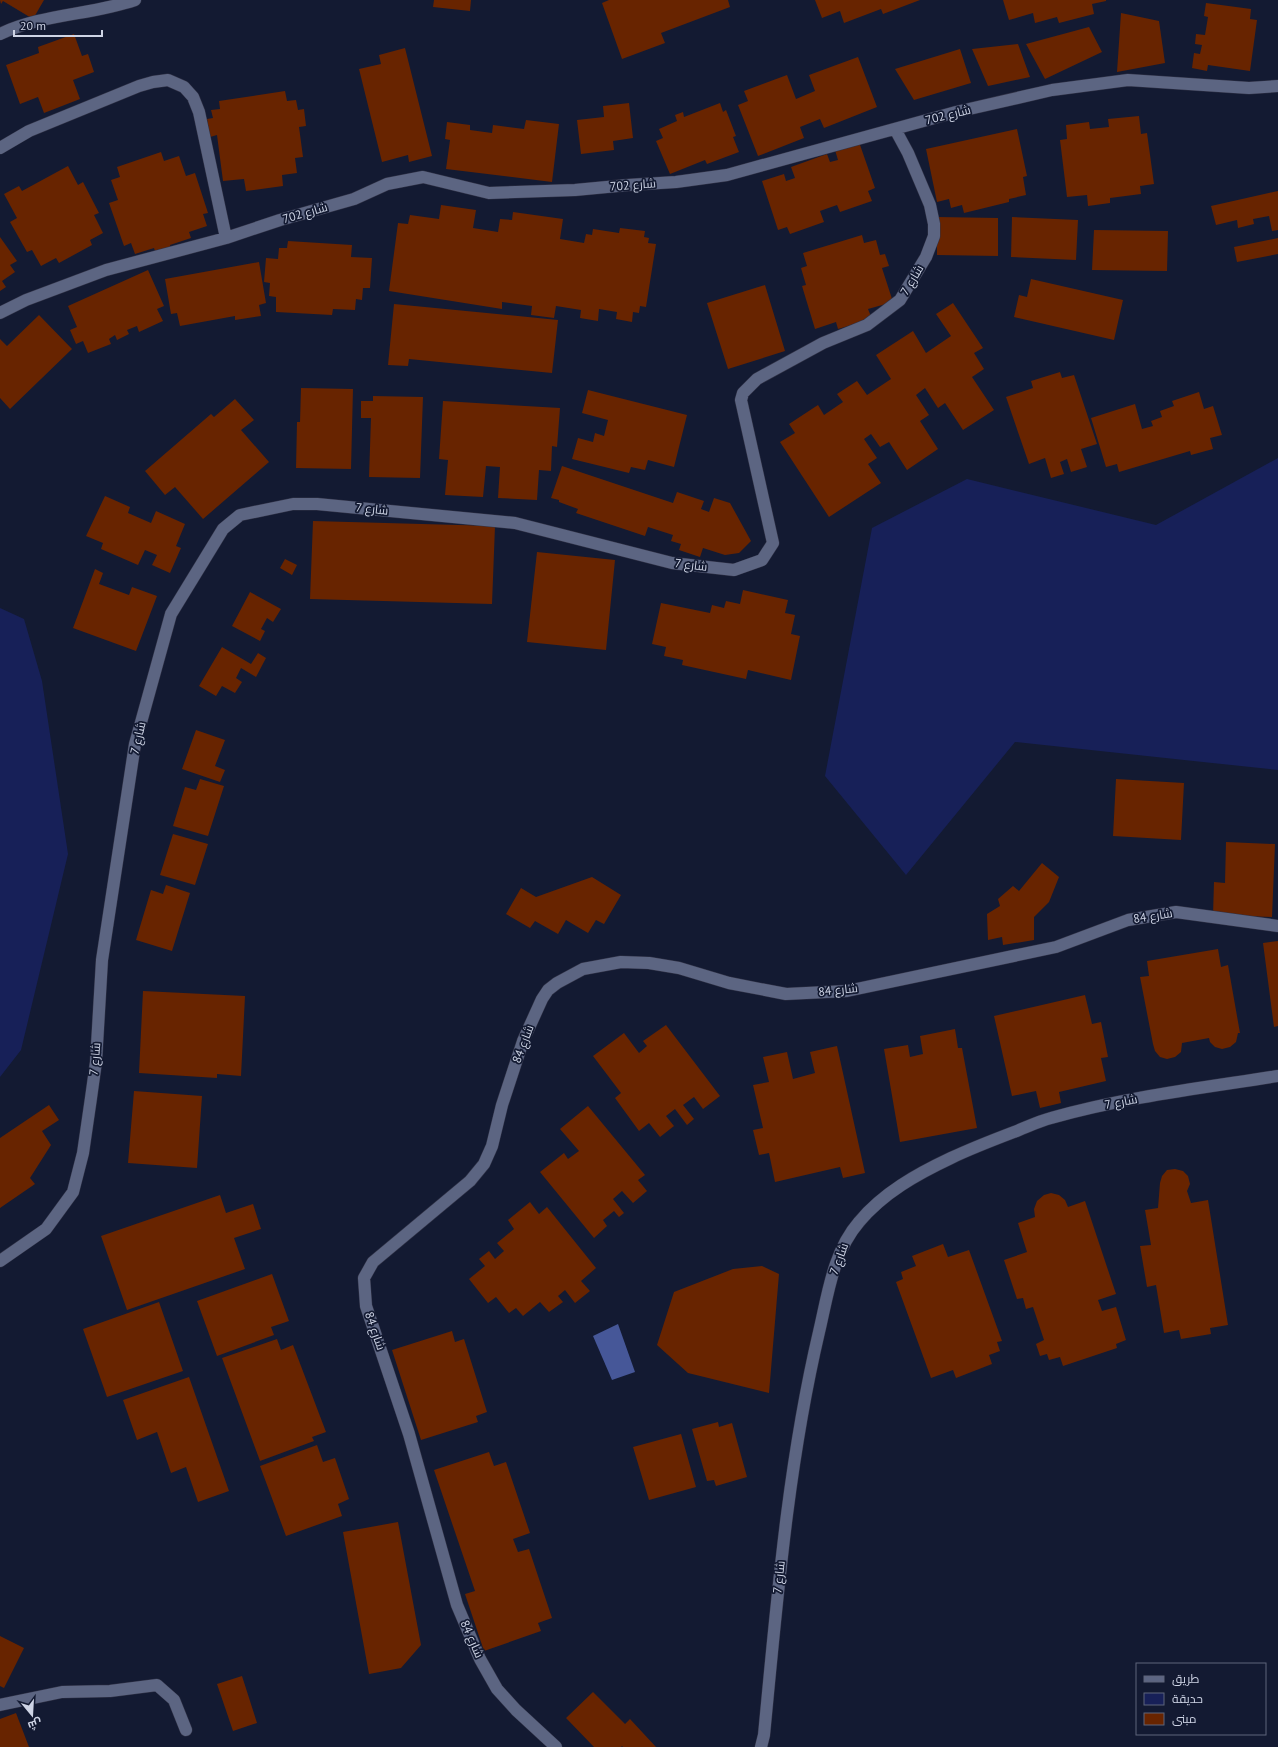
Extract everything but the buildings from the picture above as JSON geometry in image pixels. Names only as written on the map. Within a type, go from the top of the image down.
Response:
[{"type":"street","points":[[0,34],[27,24],[106,8],[135,0]]},
{"type":"street","points":[[0,148],[29,131],[139,86],[168,80],[184,87],[193,97],[200,112],[226,238]]},
{"type":"street","name":"شارع 702","points":[[0,313],[26,300],[106,270],[226,238],[280,220],[354,199],[387,184],[423,177],[489,193],[575,190],[676,182],[727,175],[956,112],[1052,90],[1128,80],[1250,88],[1278,86]]},
{"type":"street","name":"شارع 7","points":[[0,1261],[46,1229],[73,1192],[83,1153],[96,1062],[102,960],[135,744],[171,614],[223,529],[240,515],[293,504],[318,504],[515,523],[672,563],[734,570],[762,560],[773,543],[741,400],[742,393],[757,379],[823,343],[867,325],[900,300],[926,258],[934,236],[934,224],[930,205],[908,153],[894,129]]},
{"type":"street","name":"شارع 84","points":[[556,1747],[516,1710],[497,1689],[480,1659],[457,1605],[409,1434],[383,1353],[372,1327],[364,1292],[364,1278],[372,1262],[464,1186],[484,1164],[492,1146],[502,1105],[523,1041],[542,999],[548,990],[557,982],[584,969],[621,962],[649,963],[678,968],[729,983],[786,994],[847,991],[1056,947],[1128,920],[1176,912],[1278,926]]},
{"type":"street","name":"شارع 7","points":[[761,1747],[764,1735],[780,1566],[794,1464],[810,1372],[833,1270],[846,1239],[860,1221],[880,1201],[934,1166],[968,1150],[1050,1118],[1118,1103],[1278,1076]]},
{"type":"street","points":[[0,1705],[62,1692],[110,1691],[157,1685],[174,1700],[186,1730]]},
{"type":"green space","points":[[1278,458],[1278,770],[1015,742],[906,875],[825,776],[872,528],[967,479],[1156,525]]},
{"type":"green space","points":[[0,608],[24,619],[42,681],[68,854],[21,1050],[0,1077]]},
{"type":"water","points":[[618,1324],[635,1372],[612,1380],[593,1336]]}]
